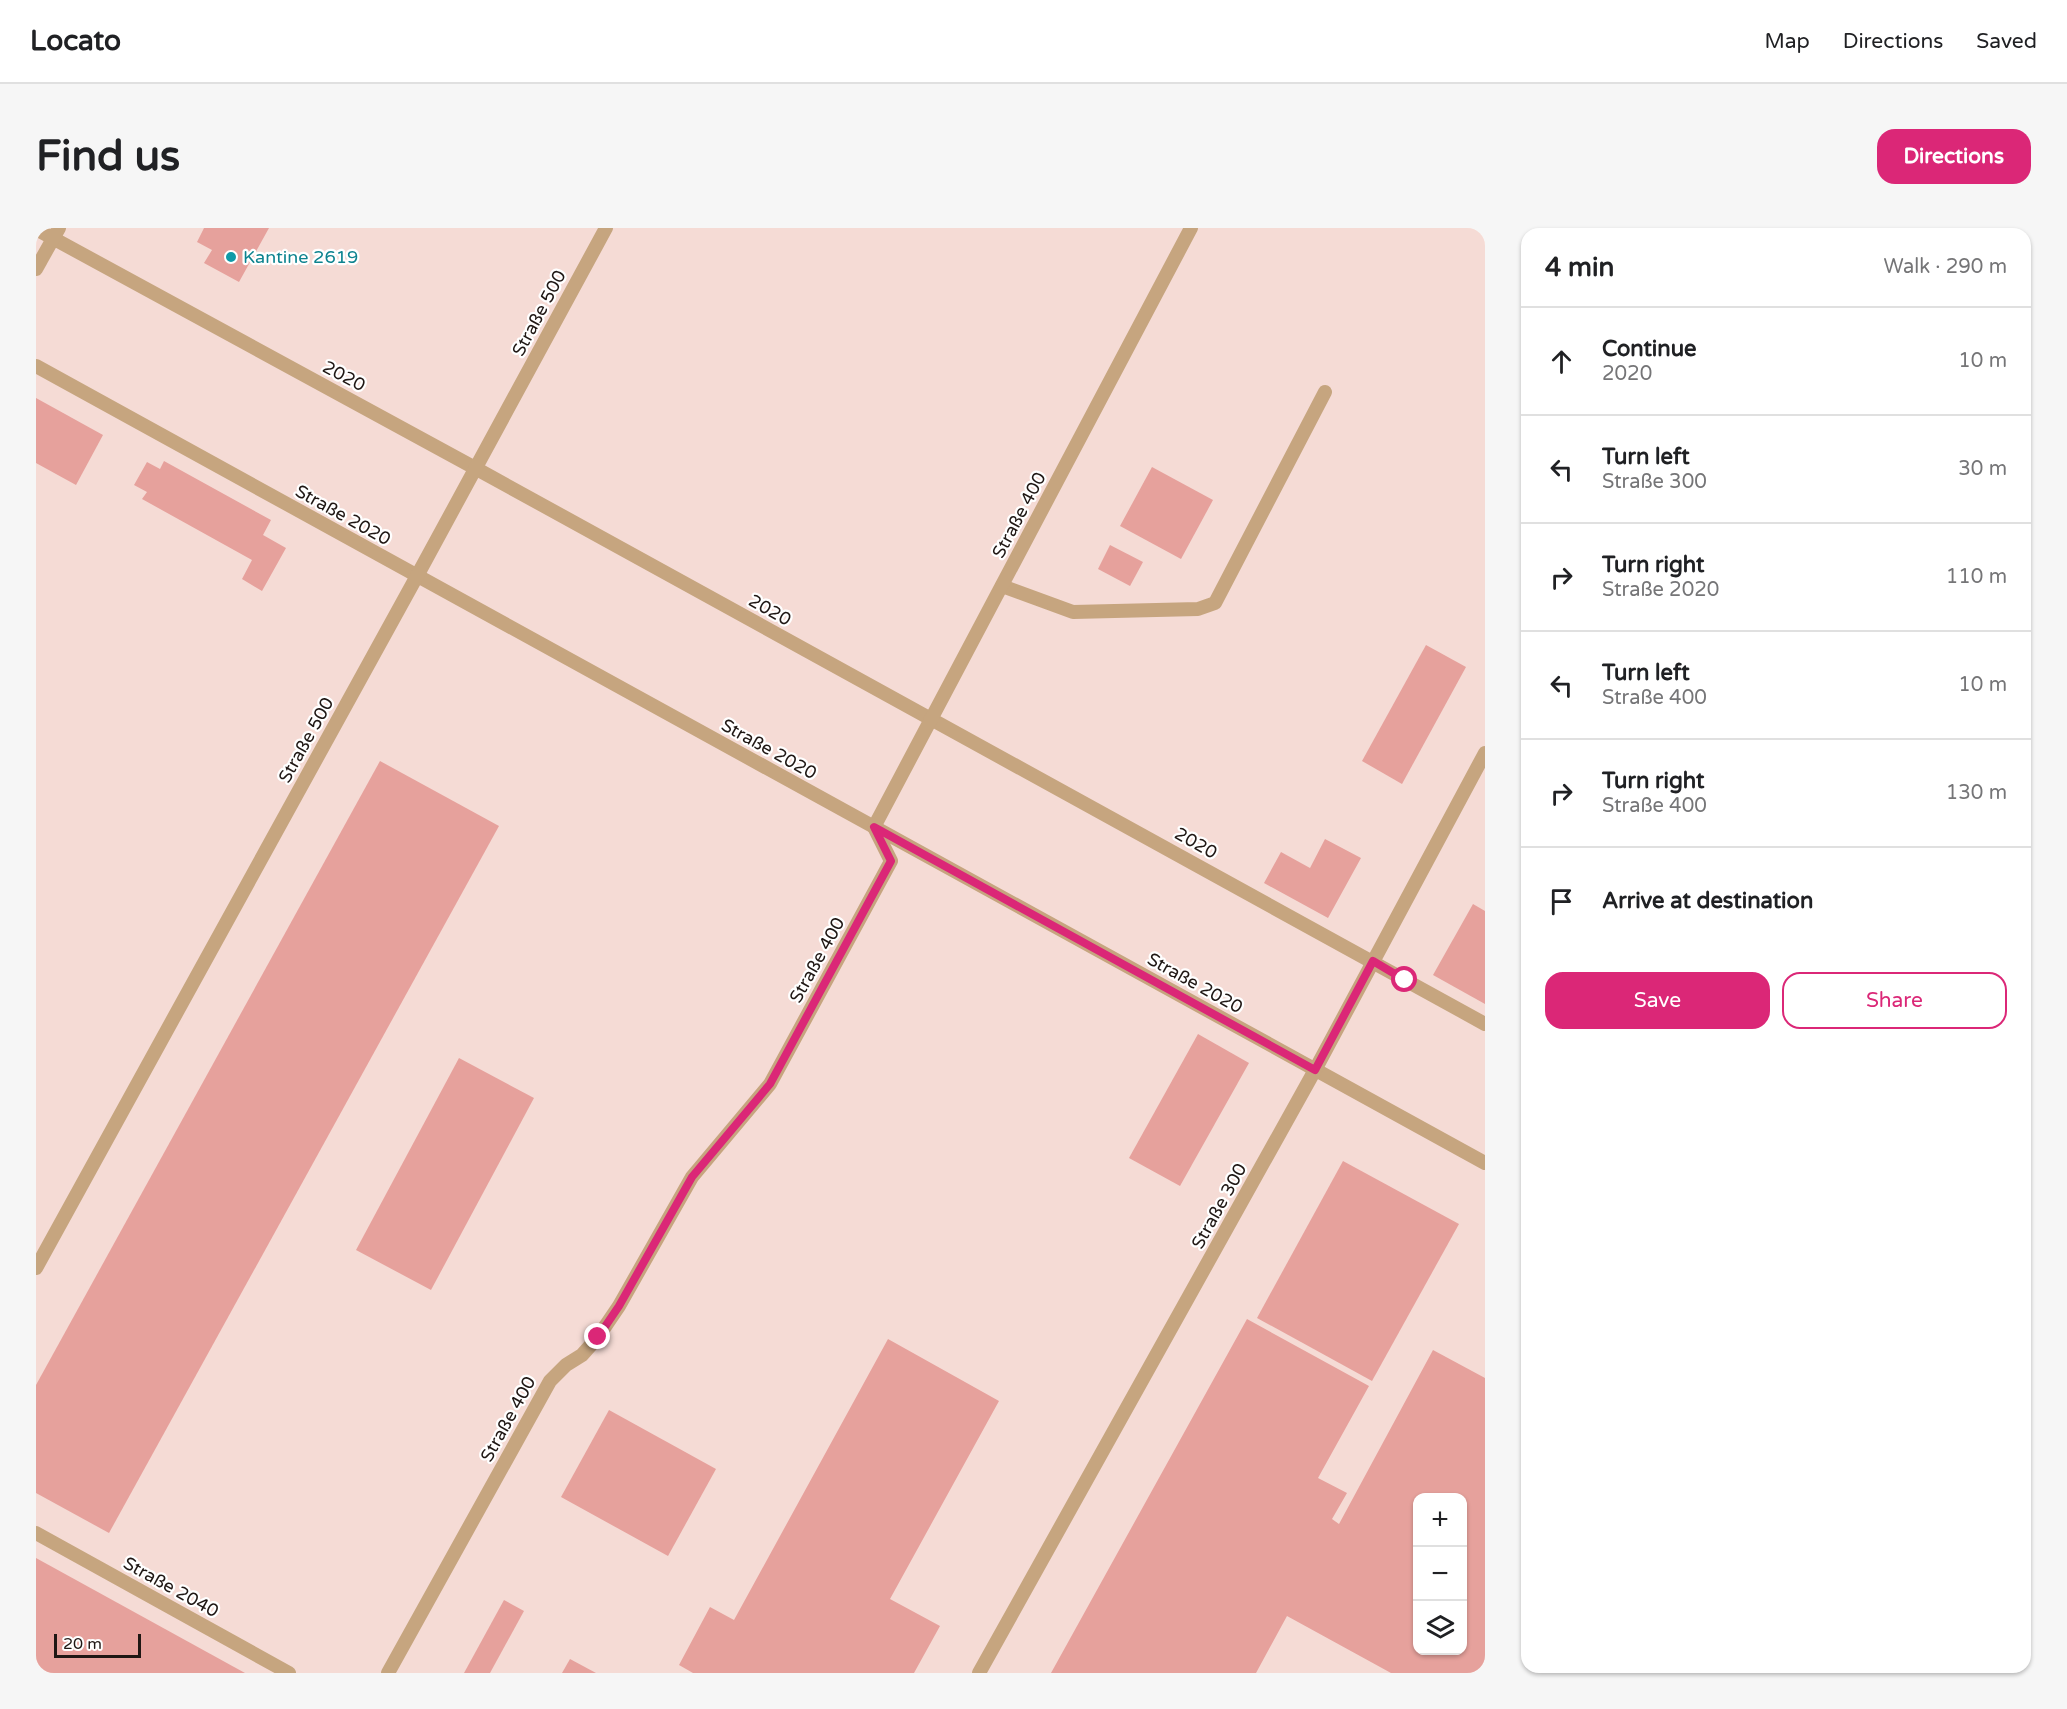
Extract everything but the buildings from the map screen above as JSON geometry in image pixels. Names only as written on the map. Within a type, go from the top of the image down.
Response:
[{"type":"lane","name":"Straße 500","points":[[36,1268],[606,228]]},
{"type":"lane","name":"Straße 400","points":[[388,1673],[550,1381],[566,1365],[582,1355],[598,1337],[619,1306],[692,1177],[770,1084],[891,861],[874,827],[1191,228]]},
{"type":"lane","name":"2020","points":[[36,229],[56,233],[476,468],[1485,1024]]},
{"type":"lane","points":[[36,269],[56,233]]},
{"type":"lane","name":"Straße 2020","points":[[36,366],[1485,1163]]},
{"type":"lane","points":[[1002,586],[1073,612],[1198,609],[1215,603],[1325,392]]},
{"type":"lane","name":"Straße 300","points":[[979,1673],[1315,1070],[1485,753]]},
{"type":"lane","name":"Straße 2040","points":[[36,1533],[289,1673]]},
{"type":"shaded area","points":[[36,228],[1485,228],[1485,1673],[36,1673]]},
{"type":"place","name":"Kantine 2619","points":[[231,257]]},
{"type":"route","points":[[598,1337],[619,1306],[692,1177],[770,1084],[891,861],[874,827],[1315,1070],[1373,961],[1405,980]]}]
